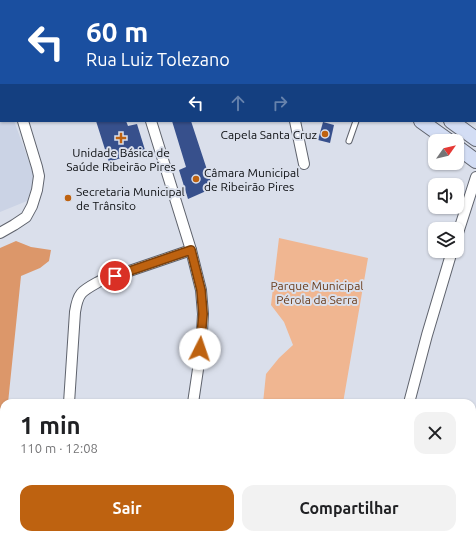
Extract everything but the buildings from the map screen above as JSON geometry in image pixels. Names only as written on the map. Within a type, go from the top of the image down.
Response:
[{"type":"main road","points":[[422,122],[439,134]]},
{"type":"main road","points":[[452,122],[476,139]]},
{"type":"main road","points":[[464,152],[476,160]]},
{"type":"street","points":[[0,233],[26,217],[32,206],[37,190],[39,176],[38,171],[23,122]]},
{"type":"street","points":[[151,122],[191,250],[201,290],[203,314],[194,399]]},
{"type":"street","points":[[295,122],[304,164]]},
{"type":"street","points":[[462,222],[476,177]]},
{"type":"street","points":[[69,399],[75,312],[77,300],[81,293],[100,282],[191,250]]},
{"type":"street","points":[[410,399],[450,258]]},
{"type":"lane","points":[[349,141],[356,122]]},
{"type":"shaded area","points":[[0,122],[14,122],[35,178],[27,201],[0,212]]},
{"type":"shaded area","points":[[16,241],[31,247],[51,250],[49,261],[40,268],[21,276],[8,399],[0,399],[0,248]]},
{"type":"green space","name":"Parque Municipal Pérola da Serra","points":[[279,238],[368,258],[344,399],[263,399],[266,374],[279,358],[293,345],[284,322],[271,305]]},
{"type":"place","name":"Capela Santa Cruz","points":[[325,134]]},
{"type":"place","name":"Unidade Básica de Saúde Ribeirão Pires","points":[[121,138]]},
{"type":"place","name":"Câmara Municipal de Ribeirão Pires","points":[[196,179]]},
{"type":"place","name":"Secretaria Municipal de Trânsito","points":[[68,198]]},
{"type":"route","points":[[115,276],[191,250],[201,290],[203,314],[200,349]]}]
